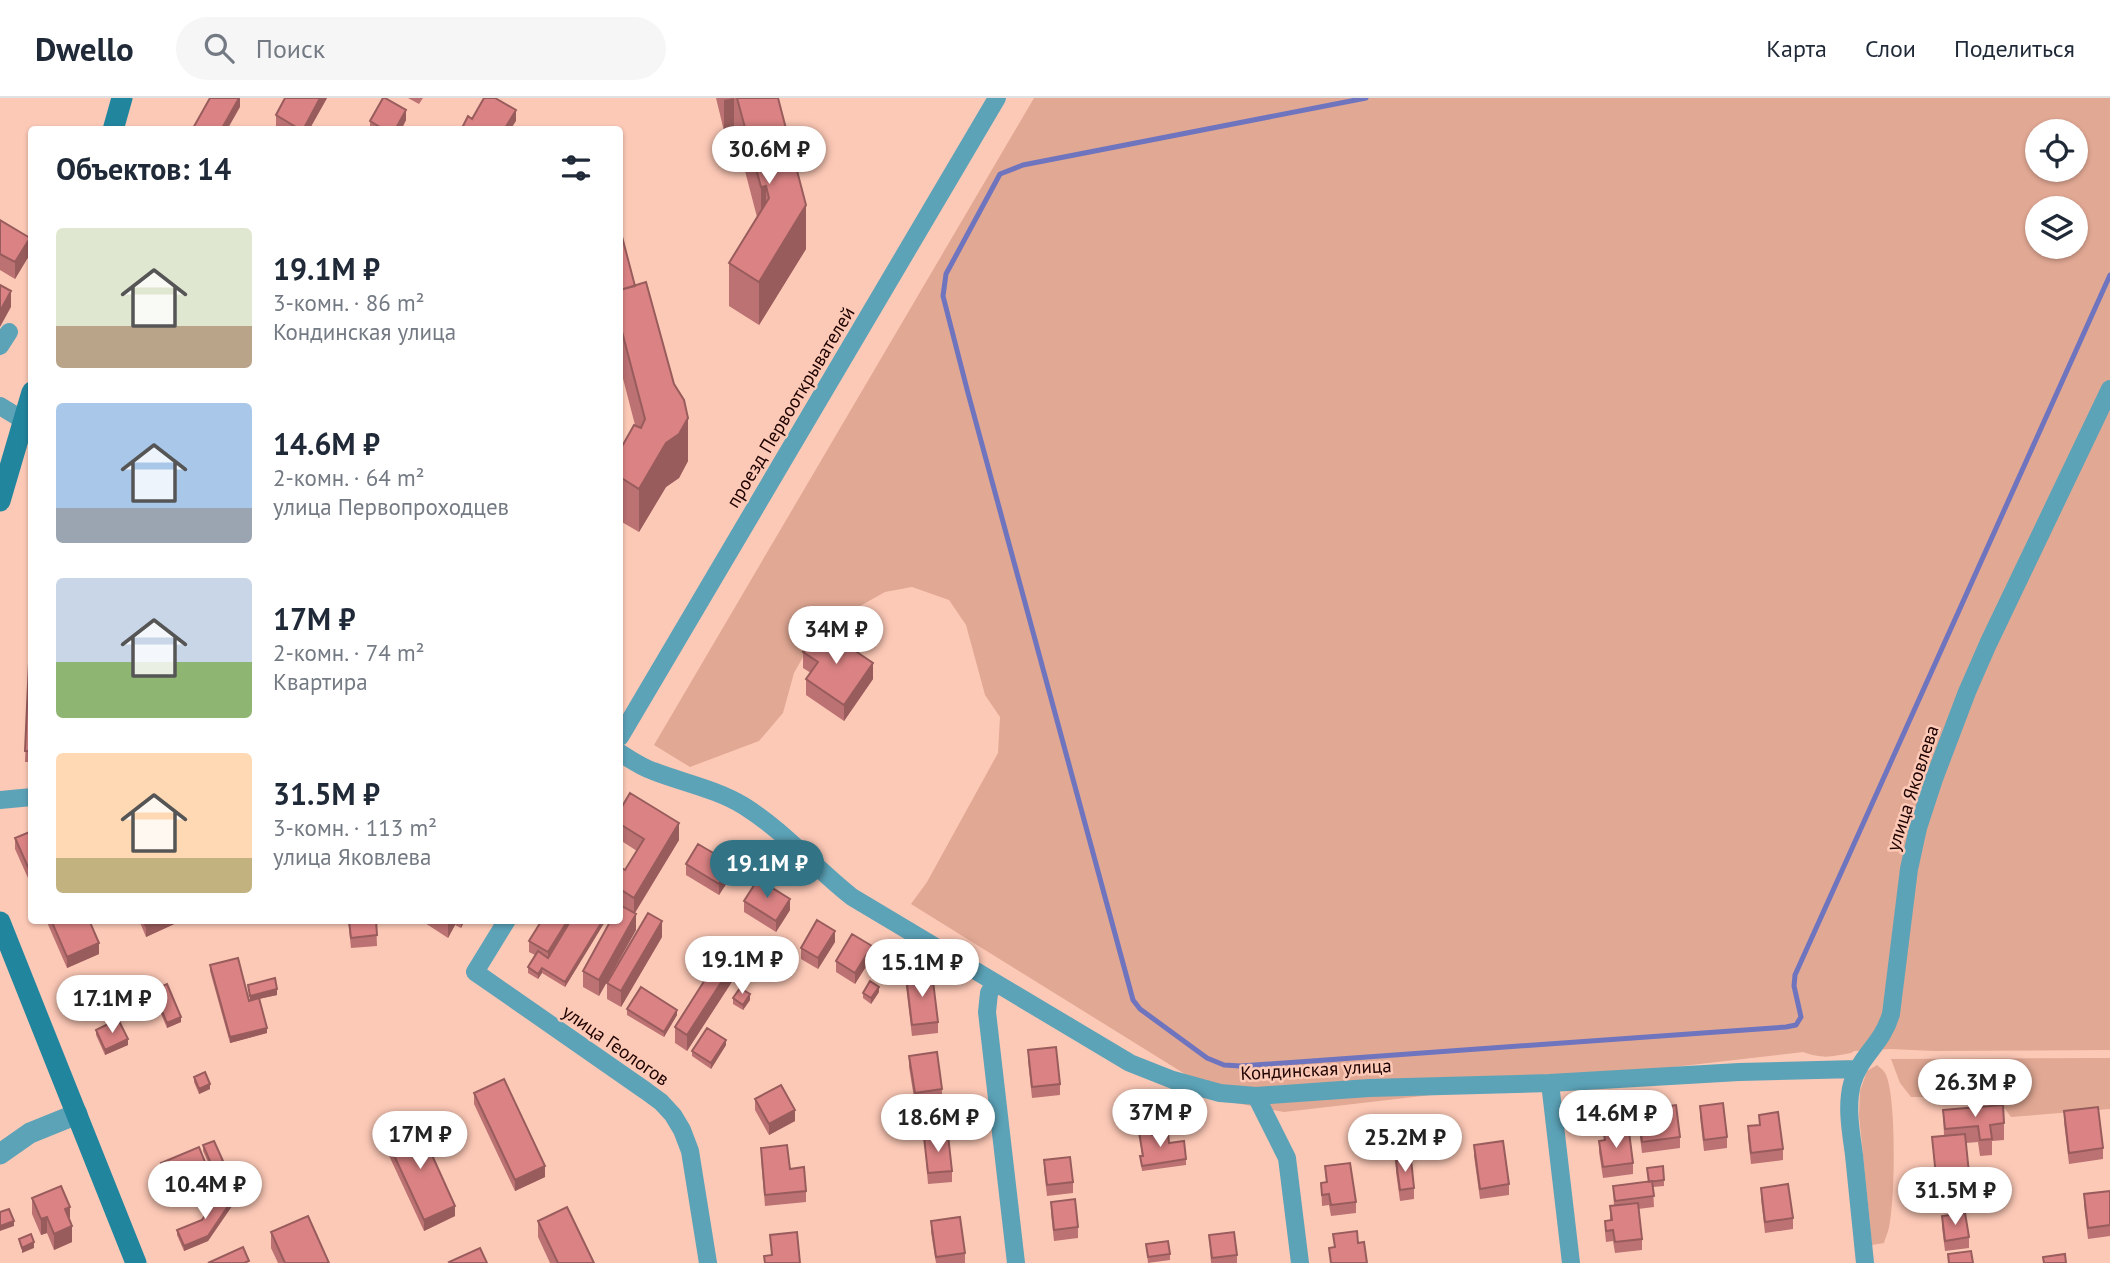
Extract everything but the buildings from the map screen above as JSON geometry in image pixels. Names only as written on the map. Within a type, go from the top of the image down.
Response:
[{"type":"main road","points":[[114,126],[122,98]]},
{"type":"main road","points":[[0,501],[28,404]]},
{"type":"main road","points":[[0,922],[136,1263]]},
{"type":"street","name":"проезд Первооткрывателей","points":[[623,732],[997,98]]},
{"type":"street","name":"улица Яковлева","points":[[1865,1263],[1850,1118],[1851,1089],[1857,1069],[1877,1044],[1891,1014],[1909,869],[1918,828],[1938,768],[1988,644],[2110,388]]},
{"type":"street","points":[[0,406],[23,419]]},
{"type":"street","name":"Кондинская улица","points":[[623,755],[651,771],[722,794],[746,807],[852,897],[1130,1063],[1173,1080],[1220,1093],[1256,1096],[1368,1088],[1857,1069]]},
{"type":"street","points":[[0,800],[28,797]]},
{"type":"street","name":"улица Геологов","points":[[505,924],[475,972],[646,1091],[673,1115],[690,1151],[708,1263]]},
{"type":"street","points":[[995,983],[989,993],[986,1012],[1016,1263]]},
{"type":"street","points":[[1550,1083],[1571,1263]]},
{"type":"street","points":[[1256,1096],[1287,1158],[1300,1263]]},
{"type":"street","points":[[0,1154],[30,1133],[77,1114]]},
{"type":"shaded area","points":[[1034,98],[2110,98],[2110,1050],[1890,1049],[1854,1051],[1827,1057],[1803,1052],[1284,1112],[1230,1102],[911,904],[927,882],[998,753],[1000,717],[985,695],[966,625],[949,600],[912,587],[885,592],[853,610],[811,643],[794,673],[783,713],[759,741],[690,767],[654,745]]},
{"type":"shaded area","points":[[2110,1058],[2110,1109],[2011,1117],[1996,1097],[1911,1097],[1900,1083],[1891,1059]]},
{"type":"shaded area","points":[[1877,1065],[1884,1072],[1889,1084],[1892,1102],[1894,1173],[1888,1231],[1884,1243],[1872,1245],[1859,1115],[1860,1091],[1867,1071]]},
{"type":"waterway","points":[[1366,98],[1023,165],[1000,174],[946,274],[943,296],[1133,1000],[1140,1009],[1207,1058],[1224,1065],[1241,1066],[1796,1025],[1801,1017],[1794,986],[1795,975],[2110,275]]}]
